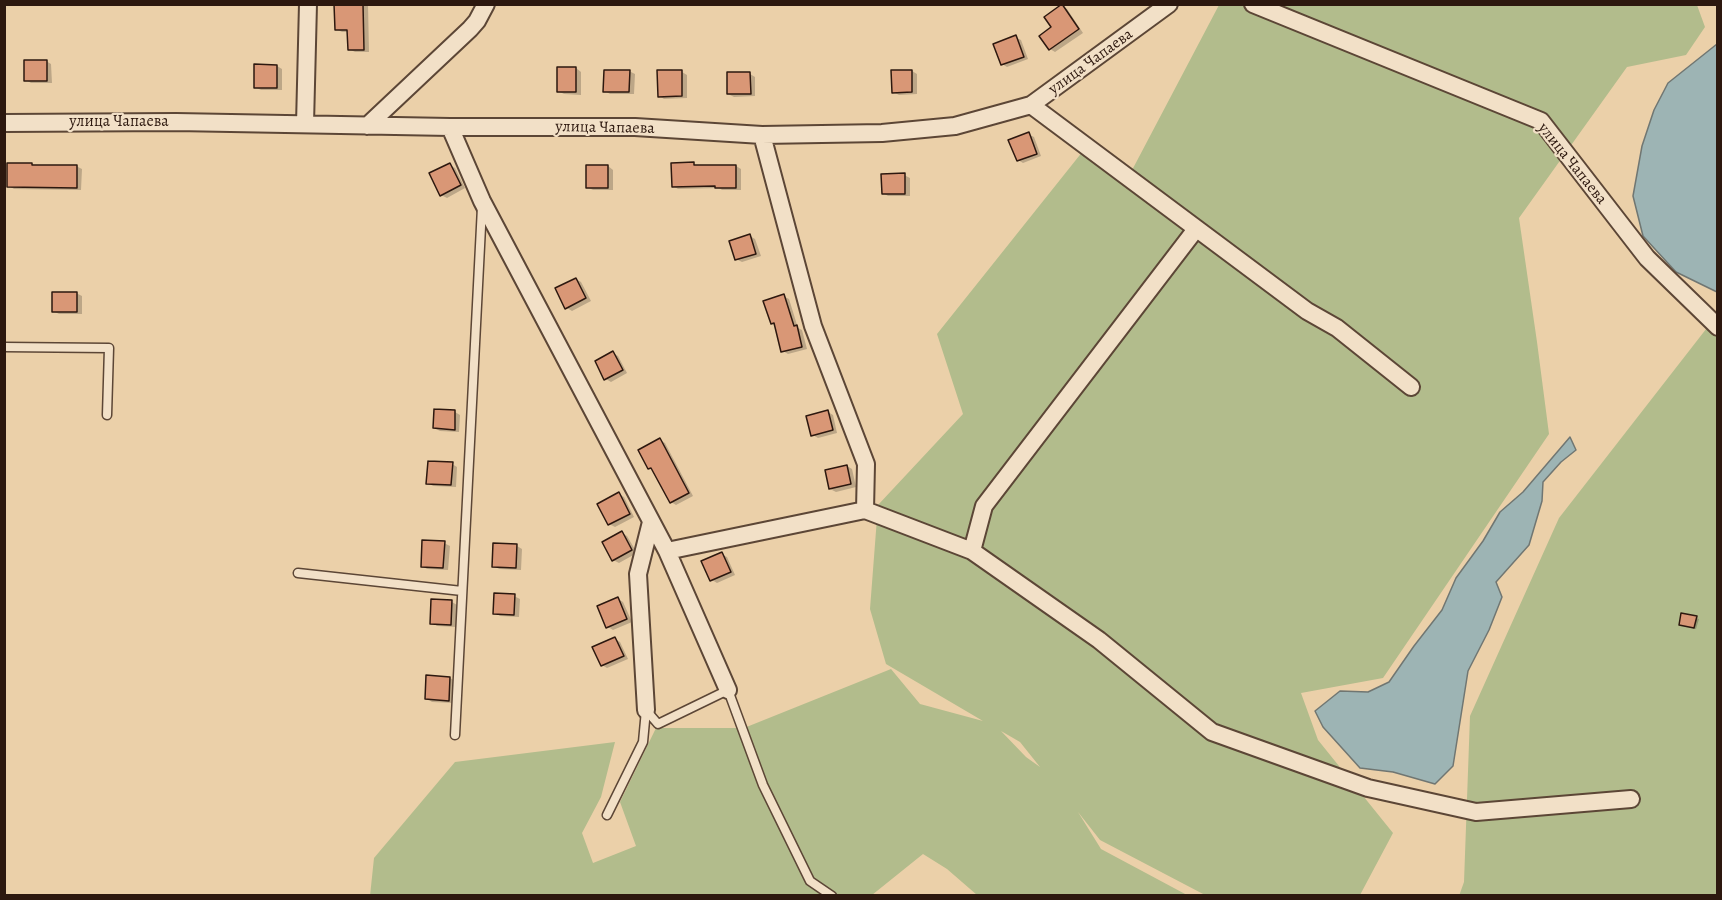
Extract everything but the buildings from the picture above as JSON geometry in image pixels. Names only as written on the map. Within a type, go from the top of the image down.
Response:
[{"type":"street","points":[[305,124],[308,4]]},
{"type":"street","points":[[367,126],[470,29],[486,4]]},
{"type":"street","name":"улица Чапаева","points":[[4,123],[176,122],[450,127],[635,127],[762,135],[882,133],[955,126],[1032,105],[1168,4]]},
{"type":"street","name":"улица Чапаева","points":[[1253,4],[1541,121],[1647,258],[1718,327]]},
{"type":"street","points":[[1032,105],[1307,311],[1337,328],[1411,387]]},
{"type":"street","points":[[450,127],[482,201],[667,551],[728,690]]},
{"type":"street","points":[[762,135],[813,326],[866,464],[865,510]]},
{"type":"street","points":[[972,551],[984,506],[1196,229]]},
{"type":"street","points":[[667,551],[865,510],[972,551],[1100,640],[1212,732],[1368,788],[1476,812],[1630,798]]},
{"type":"street","points":[[646,710],[638,573],[651,522]]},
{"type":"lane","points":[[455,735],[482,201]]},
{"type":"lane","points":[[4,347],[109,348],[107,415]]},
{"type":"lane","points":[[298,573],[462,591]]},
{"type":"lane","points":[[646,710],[657,723],[728,690],[762,785],[810,881],[832,896]]},
{"type":"lane","points":[[607,815],[643,742],[646,710]]},
{"type":"green space","points":[[1219,5],[1697,5],[1705,27],[1686,55],[1627,67],[1519,218],[1549,434],[1383,678],[1301,693],[1318,740],[1393,833],[1360,895],[1205,895],[1100,840],[1078,812],[1101,849],[1187,895],[977,895],[947,869],[923,854],[872,895],[370,896],[374,858],[455,762],[615,742],[601,797],[582,833],[593,863],[636,846],[620,802],[656,728],[744,728],[891,669],[920,704],[983,721],[886,664],[870,609],[878,505],[963,414],[937,334],[1091,141],[1130,174]],"holes":[[[1001,731],[1020,742],[1040,767],[1026,757]]]},
{"type":"green space","points":[[1717,315],[1717,895],[1459,896],[1464,882],[1470,716],[1559,518]]},
{"type":"water","points":[[1717,44],[1717,292],[1676,272],[1643,236],[1633,196],[1642,146],[1654,110],[1668,83]]},
{"type":"water","points":[[1570,437],[1576,450],[1561,462],[1543,482],[1542,501],[1529,545],[1496,582],[1502,597],[1489,630],[1468,671],[1453,766],[1435,784],[1393,772],[1360,768],[1323,727],[1315,711],[1340,691],[1368,692],[1389,682],[1442,610],[1456,578],[1483,541],[1500,512],[1523,492]]}]
